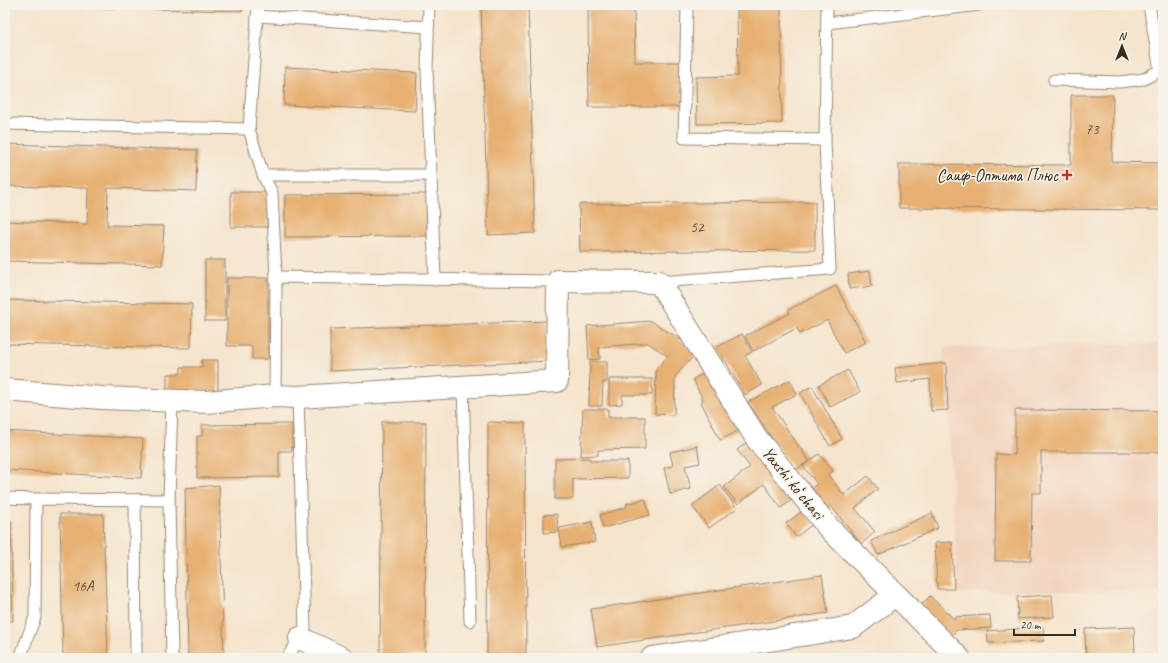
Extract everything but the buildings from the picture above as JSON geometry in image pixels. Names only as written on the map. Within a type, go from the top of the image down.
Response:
[{"type":"street","points":[[5,390],[102,398],[206,402],[275,396],[298,397],[557,381],[558,281],[659,282]]},
{"type":"street","name":"Yaxshi koʻchasi","points":[[659,282],[757,439],[828,527],[959,658]]},
{"type":"street","points":[[652,658],[853,627],[895,595]]},
{"type":"street","points":[[300,638],[342,658]]},
{"type":"lane","points":[[429,5],[427,71],[435,280]]},
{"type":"lane","points":[[687,5],[684,138],[824,140]]},
{"type":"lane","points":[[659,282],[830,269],[824,140],[827,5]]},
{"type":"lane","points":[[827,23],[979,5]]},
{"type":"lane","points":[[1054,80],[1120,82],[1144,79],[1160,70],[1150,5]]},
{"type":"lane","points":[[275,396],[276,277],[272,193],[262,175],[249,129],[258,11],[428,27]]},
{"type":"lane","points":[[5,124],[249,129]]},
{"type":"lane","points":[[262,175],[431,175]]},
{"type":"lane","points":[[276,277],[558,281]]},
{"type":"lane","points":[[463,387],[470,622]]},
{"type":"lane","points":[[287,658],[305,630],[298,397]]},
{"type":"lane","points":[[172,400],[169,500],[172,658]]},
{"type":"lane","points":[[5,498],[169,500]]},
{"type":"lane","points":[[20,658],[35,617],[36,499]]},
{"type":"lane","points":[[135,500],[136,658]]},
{"type":"shaded area","points":[[1163,343],[1163,591],[958,592],[944,348]]},
{"type":"place","name":"Саиф-Оптима Плюс","points":[[1067,175]]}]
